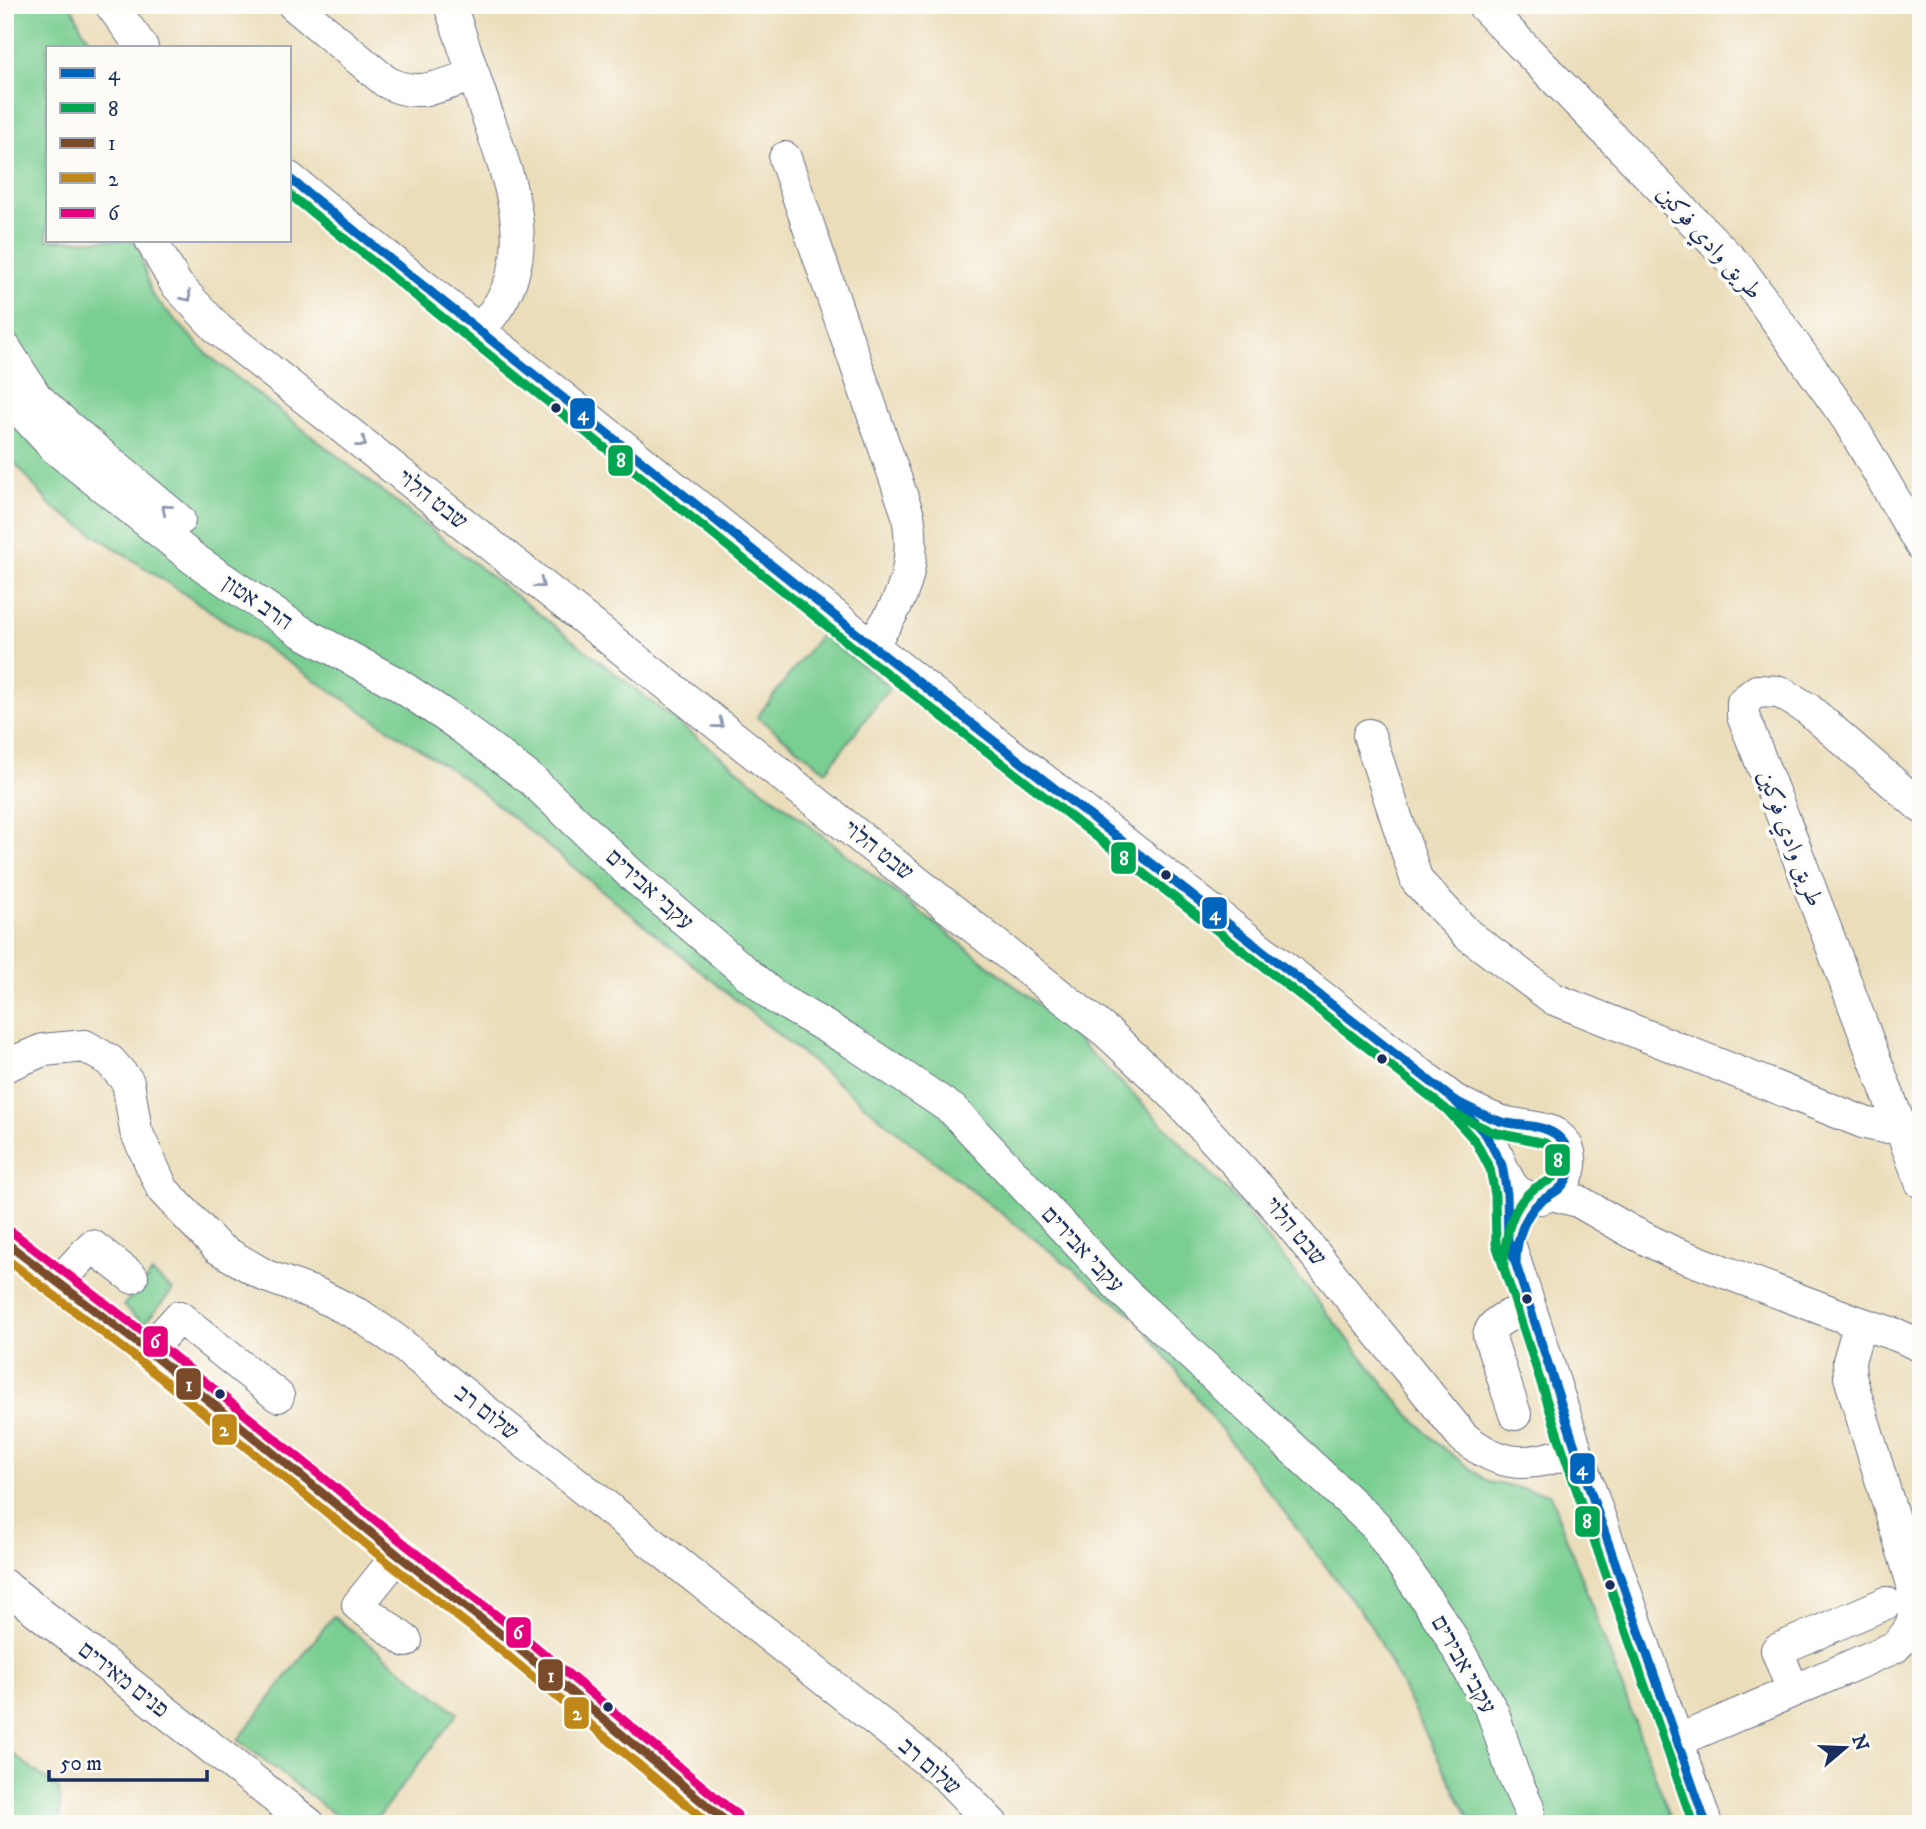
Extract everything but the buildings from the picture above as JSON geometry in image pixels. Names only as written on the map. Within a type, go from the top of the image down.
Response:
[{"type":"street","points":[[111,5],[141,46]]},
{"type":"street","points":[[294,5],[397,88],[408,91],[425,90],[474,75]]},
{"type":"street","points":[[450,5],[512,190],[519,240],[509,287],[492,317],[479,330]]},
{"type":"street","name":"طريق وادي فوکين","points":[[1483,5],[1741,270],[1848,420],[1921,545]]},
{"type":"street","points":[[785,159],[909,522],[911,558],[906,585],[895,610],[871,645]]},
{"type":"street","points":[[290,179],[871,645],[1454,1100],[1486,1135],[1510,1185],[1525,1195],[1547,1195],[1578,1201],[1672,1252],[1921,1346]]},
{"type":"street","name":"שבט הלוי","points":[[152,242],[176,284],[219,330],[1066,999],[1119,1044],[1179,1100],[1279,1210],[1462,1437],[1488,1455],[1513,1463],[1537,1462],[1576,1450]]},
{"type":"street","points":[[5,348],[36,397],[65,425],[199,537],[305,620],[300,631]]},
{"type":"street","name":"הרב אטון","points":[[5,394],[55,449],[194,559],[300,631],[396,683],[533,780]]},
{"type":"street","name":"طريق وادي فوکين","points":[[1921,807],[1799,703],[1780,692],[1757,691],[1743,702],[1743,716],[1921,1182]]},
{"type":"street","points":[[1369,735],[1417,881],[1467,934],[1554,999],[1865,1123],[1883,1127],[1900,1126]]},
{"type":"street","name":"עקבי אבירים","points":[[533,780],[632,874],[775,998],[852,1042],[953,1110],[1127,1296],[1375,1525],[1446,1628],[1486,1701],[1529,1809]]},
{"type":"street","name":"שלום רב","points":[[5,1066],[43,1050],[85,1046],[110,1061],[128,1082],[136,1131],[163,1190],[218,1248],[267,1276],[319,1295],[361,1316],[397,1341],[944,1775],[992,1824]]},
{"type":"street","points":[[1454,1100],[1499,1121],[1554,1133],[1568,1150],[1571,1161],[1588,1191],[1614,1220]]},
{"type":"street","points":[[1532,1129],[1514,1137],[1503,1155],[1508,1240],[1576,1450],[1706,1824]]},
{"type":"street","points":[[1516,1264],[1518,1239],[1523,1226],[1547,1195],[1566,1180],[1571,1161]]},
{"type":"street","points":[[5,1242],[148,1351],[398,1555],[511,1642],[729,1824]]},
{"type":"street","points":[[59,1282],[92,1246],[131,1277]]},
{"type":"street","points":[[1515,1414],[1489,1335],[1491,1326],[1529,1308]]},
{"type":"street","points":[[148,1351],[179,1317],[278,1396]]},
{"type":"street","points":[[1677,1741],[1895,1647],[1907,1636],[1914,1619],[1912,1581],[1850,1377],[1849,1361],[1860,1323]]},
{"type":"street","points":[[398,1555],[358,1605],[406,1641]]},
{"type":"street","name":"פנים מאירים","points":[[5,1586],[300,1821]]},
{"type":"street","points":[[1793,1691],[1777,1650],[1886,1603]]},
{"type":"green space","points":[[5,5],[71,5],[83,31],[96,46],[46,46],[46,242],[137,242],[152,295],[208,355],[1052,1015],[1238,1202],[1405,1410],[1437,1443],[1488,1482],[1550,1494],[1673,1824],[1472,1824],[1370,1624],[1136,1318],[916,1147],[468,781],[51,506],[5,451]]},
{"type":"green space","points":[[821,634],[890,687],[826,771],[757,717]]},
{"type":"green space","points":[[152,1273],[173,1290],[144,1324],[123,1306]]},
{"type":"green space","points":[[333,1616],[458,1713],[373,1824],[347,1824],[238,1740]]},
{"type":"green space","points":[[5,1748],[59,1789],[61,1824],[5,1824]]},
{"type":"transit line","name":"4","points":[[290,179],[871,645],[1454,1100],[1486,1135],[1502,1165],[1507,1194],[1508,1240],[1576,1450],[1706,1824]]},
{"type":"transit line","name":"8","points":[[290,195],[863,655],[1446,1109],[1476,1142],[1490,1169],[1495,1195],[1496,1244],[1564,1454],[1693,1824]]},
{"type":"transit line","name":"4","points":[[1454,1100],[1503,1122],[1549,1131],[1561,1139],[1569,1153],[1570,1169],[1564,1184],[1536,1206],[1522,1228],[1516,1264]]},
{"type":"transit line","name":"8","points":[[1448,1111],[1493,1132],[1545,1143],[1556,1155],[1558,1167],[1555,1175],[1527,1195],[1515,1212],[1508,1233],[1504,1264]]},
{"type":"transit line","name":"6","points":[[12,1232],[156,1342],[519,1633],[737,1815]]},
{"type":"transit line","name":"1","points":[[5,1242],[148,1351],[398,1555],[511,1642],[729,1824]]},
{"type":"transit line","name":"2","points":[[5,1258],[140,1361],[503,1652],[710,1824]]}]
